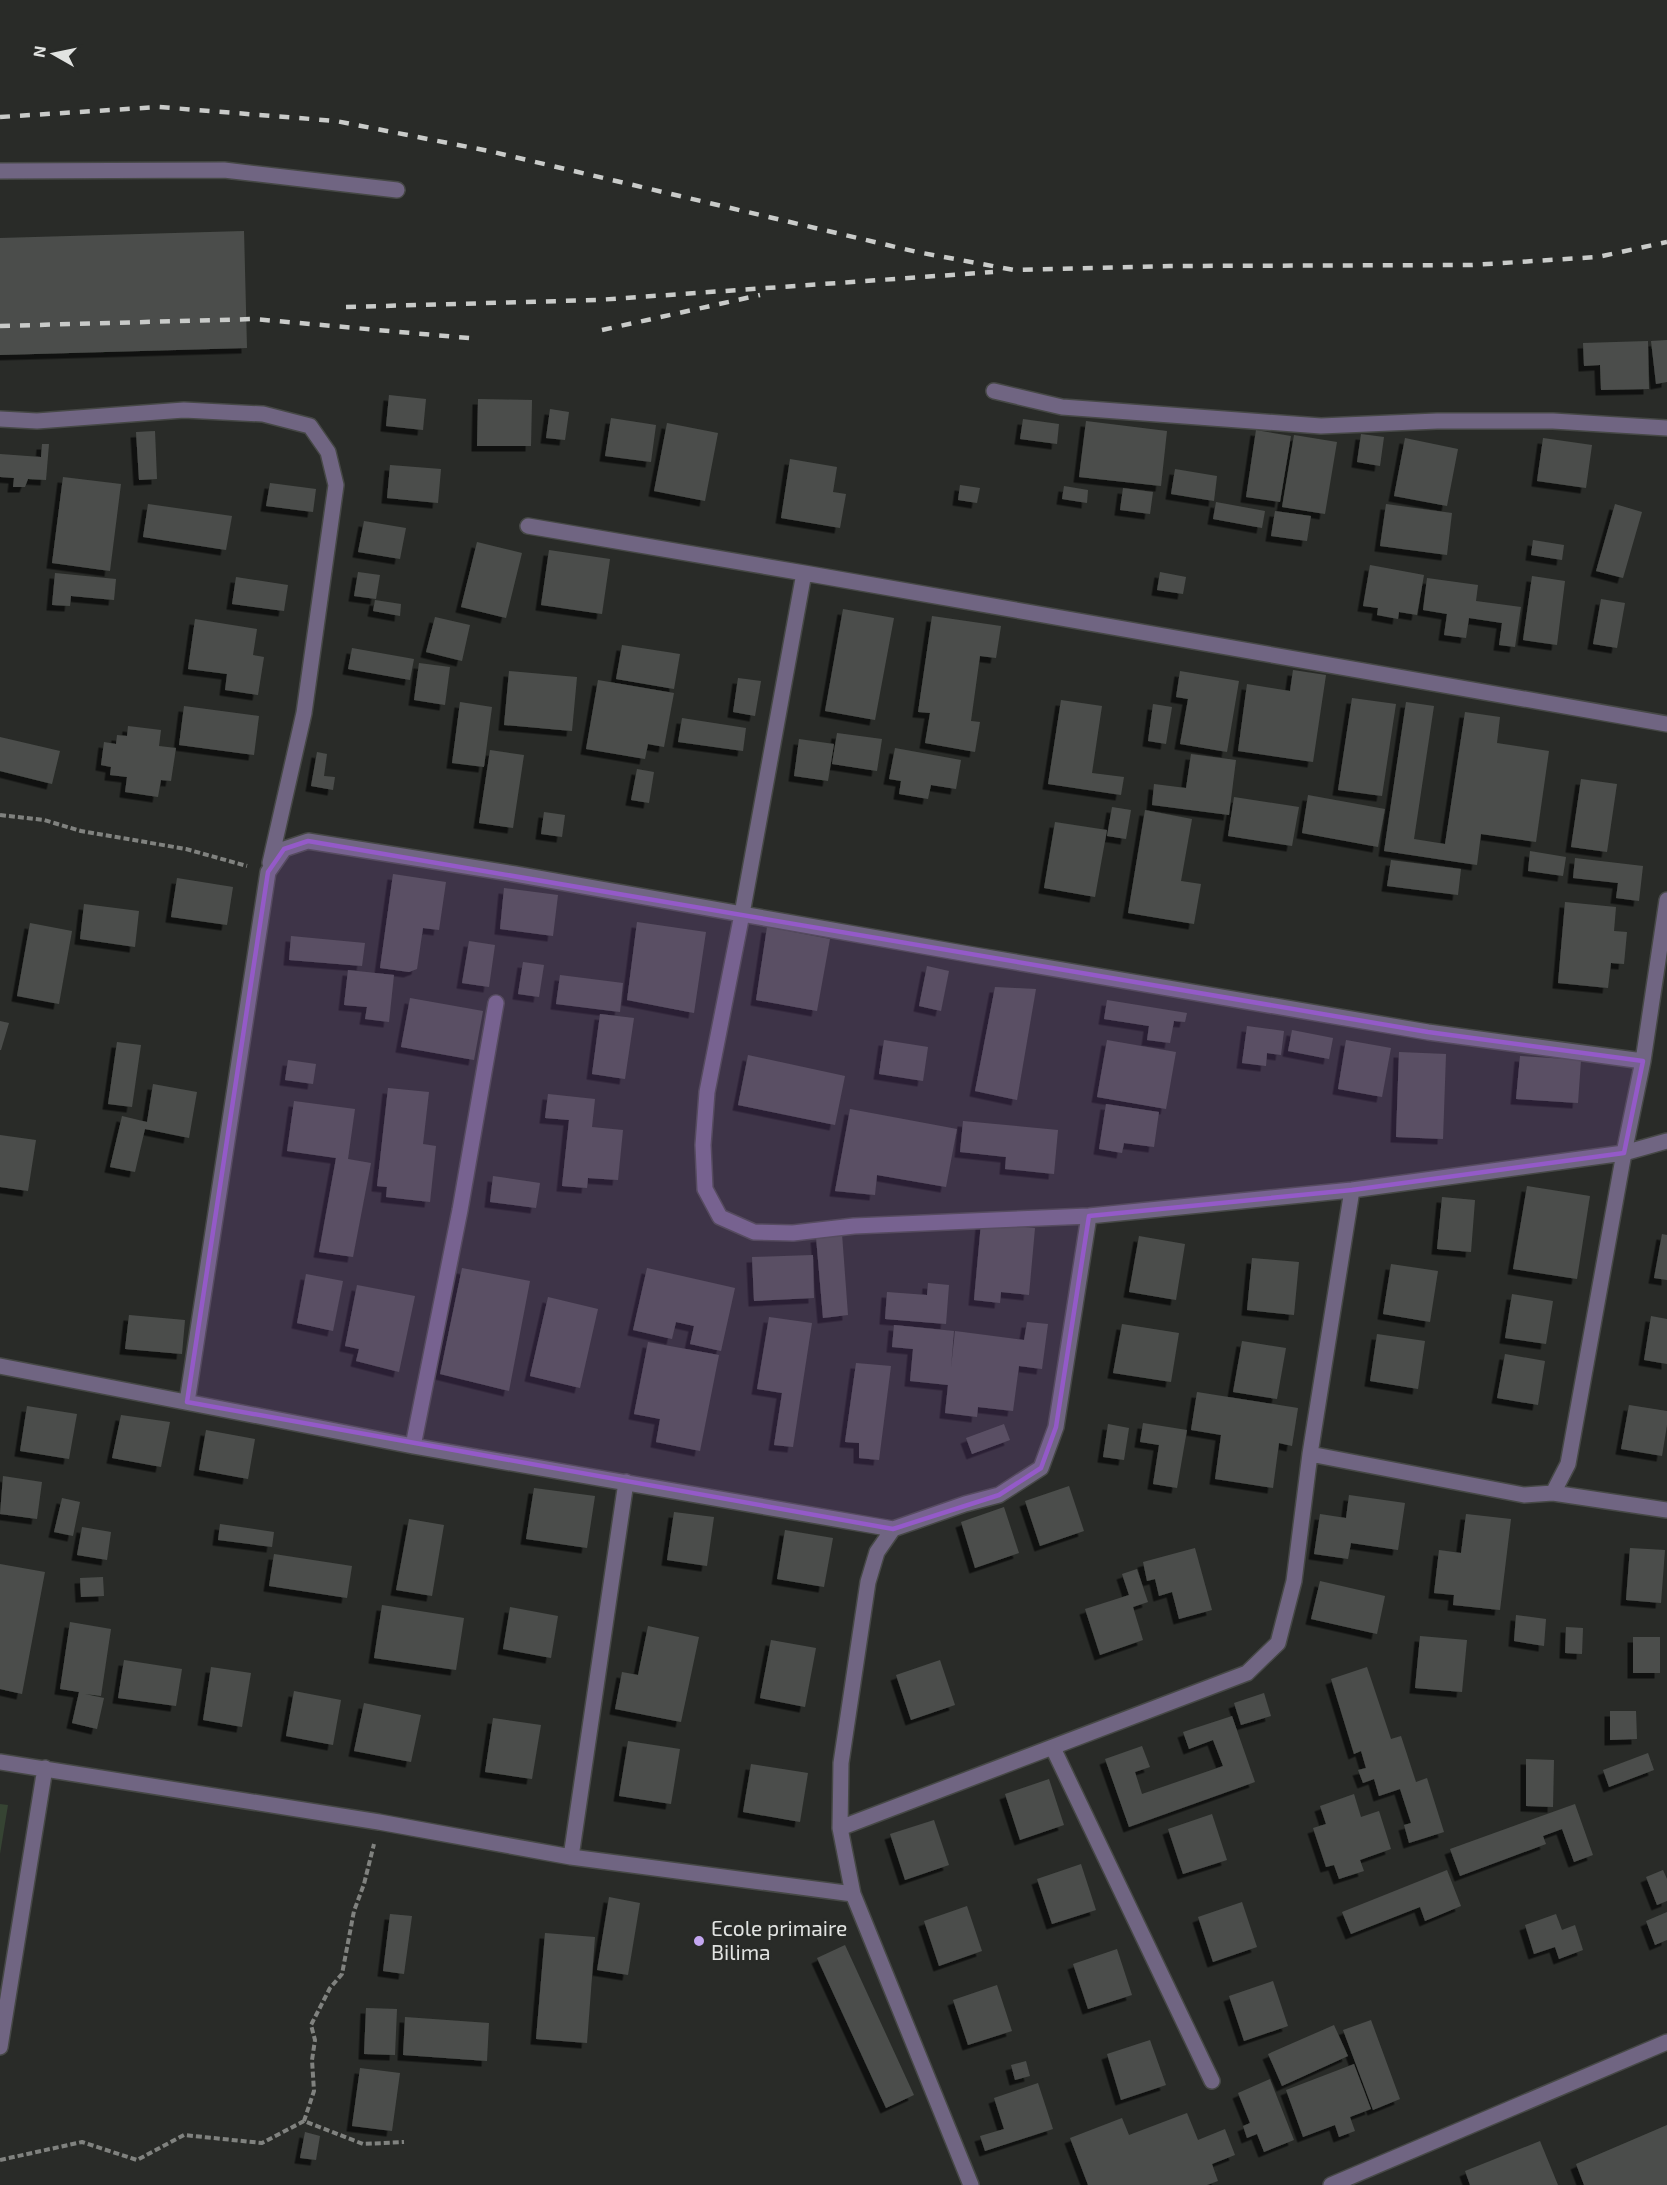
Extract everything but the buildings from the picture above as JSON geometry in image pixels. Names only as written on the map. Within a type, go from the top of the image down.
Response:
[{"type":"street","points":[[0,171],[224,170],[397,190]]},
{"type":"street","points":[[994,391],[1062,407],[1321,426],[1437,421],[1553,421],[1667,428]]},
{"type":"street","points":[[0,419],[37,421],[184,410],[263,414],[310,426],[328,452],[336,485],[306,702],[268,872],[187,1402]]},
{"type":"street","points":[[528,526],[1667,724]]},
{"type":"street","points":[[804,573],[707,1092],[703,1145],[705,1189],[720,1216],[754,1232],[793,1233],[854,1226],[1089,1216],[1352,1190],[1624,1153],[1667,1141]]},
{"type":"street","points":[[268,872],[284,849],[308,841],[515,874],[1428,1032],[1643,1061]]},
{"type":"street","points":[[1553,1492],[1569,1464],[1624,1153],[1643,1061],[1667,900]]},
{"type":"street","points":[[413,1446],[460,1210],[496,1003]]},
{"type":"street","points":[[840,1828],[1247,1673],[1278,1643],[1294,1581],[1310,1455],[1352,1190]]},
{"type":"street","points":[[0,1366],[413,1446],[893,1529],[965,1504],[999,1495],[1041,1468],[1056,1427],[1089,1216]]},
{"type":"street","points":[[1310,1455],[1524,1495],[1553,1492],[1667,1510]]},
{"type":"street","points":[[571,1857],[626,1482]]},
{"type":"street","points":[[893,1529],[877,1552],[868,1582],[841,1763],[840,1828],[853,1894],[971,2185]]},
{"type":"street","points":[[1053,1748],[1212,2081]]},
{"type":"street","points":[[0,1762],[379,1822],[571,1857],[853,1894]]},
{"type":"street","points":[[0,2047],[45,1768]]},
{"type":"street","points":[[1331,2185],[1667,2042]]},
{"type":"path","points":[[0,815],[44,820],[81,831],[186,849],[268,872]]},
{"type":"path","points":[[0,2160],[82,2142],[137,2160],[184,2135],[262,2143],[304,2121],[314,2091],[312,2060],[315,2040],[311,2025],[330,1988],[342,1974],[354,1911],[364,1884],[379,1822]]},
{"type":"path","points":[[304,2121],[363,2144],[404,2142]]},
{"type":"highlighted area","points":[[308,841],[1428,1032],[1643,1061],[1624,1153],[1352,1190],[1089,1216],[1056,1427],[1041,1468],[999,1495],[893,1529],[187,1402],[268,872],[284,849]]},
{"type":"green space","points":[[0,1804],[8,1805],[0,1854]]},
{"type":"railway","points":[[0,117],[159,107],[336,121],[489,151],[917,252],[1014,270],[1170,266],[1471,265],[1598,257],[1667,242]]},
{"type":"railway","points":[[346,307],[597,300],[993,272]]},
{"type":"railway","points":[[602,330],[760,295]]},
{"type":"railway","points":[[0,326],[254,319],[479,339]]},
{"type":"place","name":"Ecole primaire Bilima","points":[[699,1941]]}]
